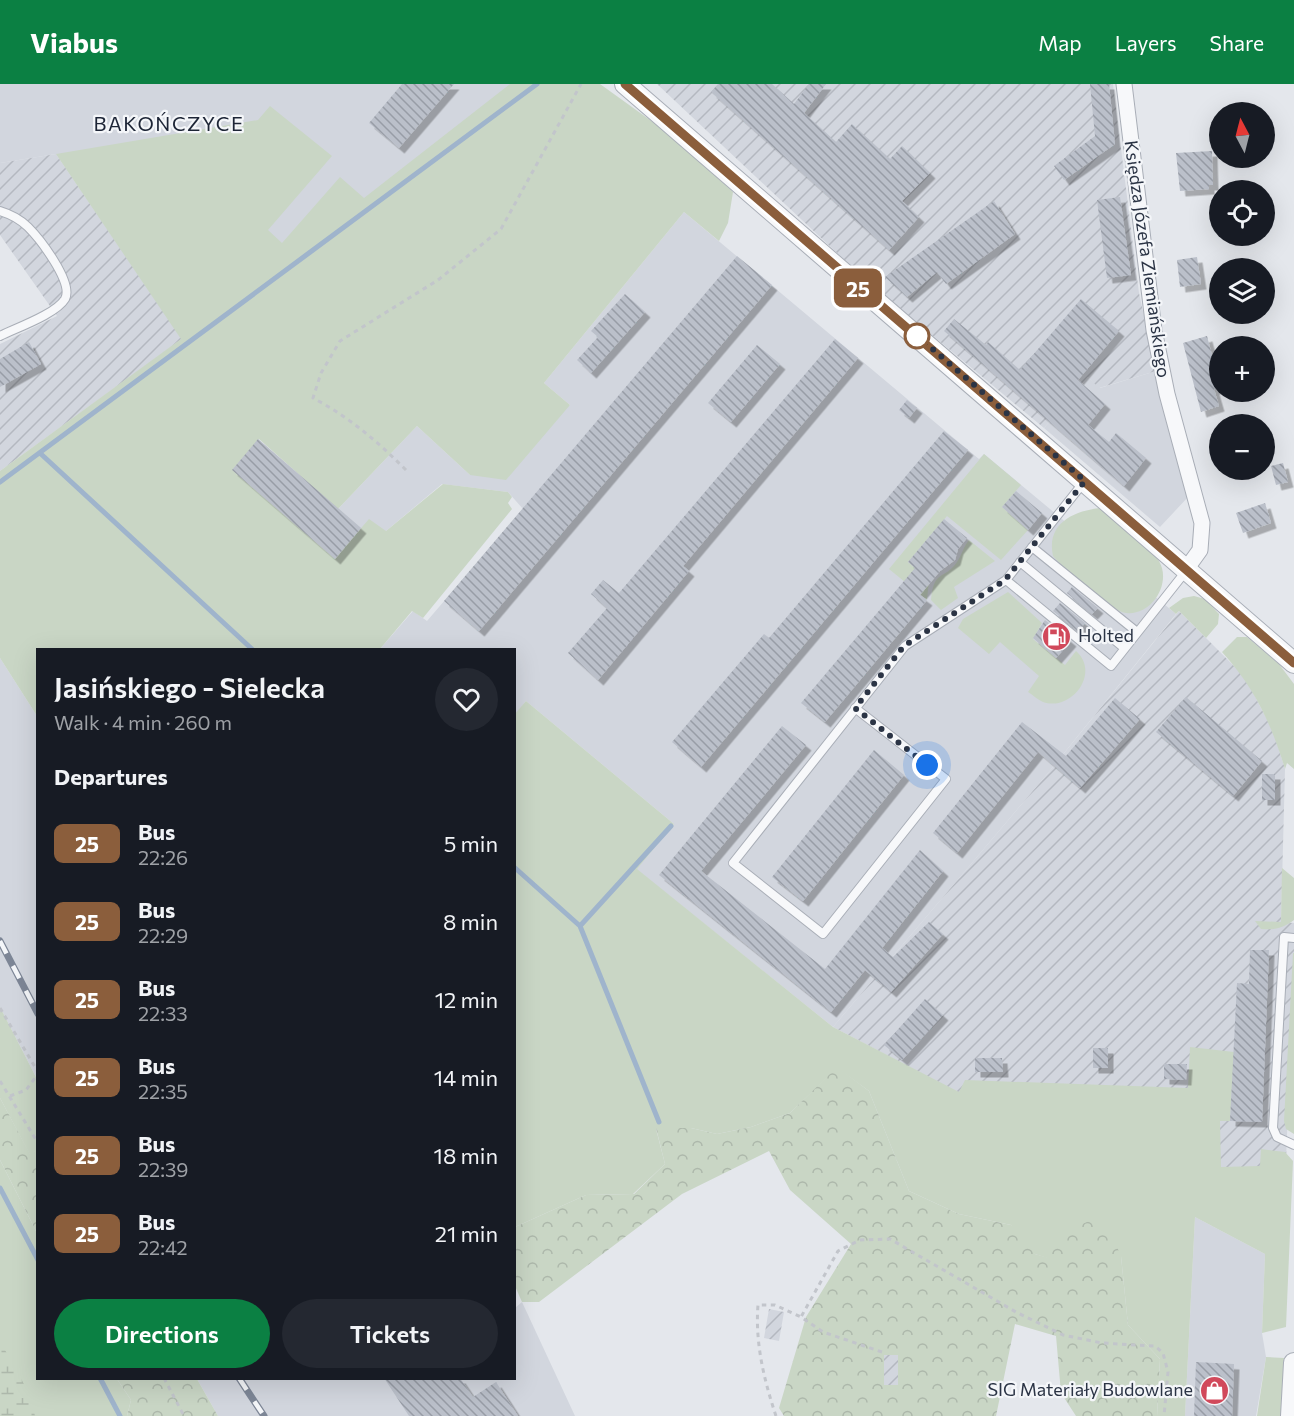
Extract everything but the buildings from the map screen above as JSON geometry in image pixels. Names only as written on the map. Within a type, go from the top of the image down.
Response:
[{"type":"street","points":[[625,84],[1187,568],[1294,663]]},
{"type":"street","name":"Księdza Józefa Ziemiańskiego","points":[[1124,84],[1154,330],[1167,394],[1202,523],[1200,550],[1187,568]]},
{"type":"street","points":[[1291,1416],[1294,1363]]},
{"type":"lane","points":[[0,211],[27,226],[64,278],[67,289],[65,299],[53,310],[0,336]]},
{"type":"lane","points":[[855,708],[946,779],[822,934],[733,863],[855,708],[904,646],[1005,580],[1085,481]]},
{"type":"lane","points":[[1032,547],[1137,632]]},
{"type":"lane","points":[[1020,562],[1124,648]]},
{"type":"lane","points":[[1005,580],[1111,666],[1187,568]]},
{"type":"lane","points":[[1294,938],[1284,938],[1273,1128],[1277,1137],[1294,1145]]},
{"type":"path","points":[[406,470],[374,438],[343,414],[313,398],[321,374],[340,341],[438,280],[501,230],[581,84]]},
{"type":"path","points":[[0,1008],[36,1070]]},
{"type":"path","points":[[10,1096],[26,1090],[36,1076]]},
{"type":"path","points":[[0,1081],[36,1140]]},
{"type":"path","points":[[801,1317],[838,1251],[860,1240],[890,1239],[1016,1312],[1063,1335],[1102,1343],[1155,1346],[1163,1353],[1168,1372],[1164,1416]]},
{"type":"path","points":[[776,1416],[768,1392],[756,1331],[758,1305],[776,1305],[801,1317],[823,1332],[882,1352]]},
{"type":"path","points":[[165,1380],[184,1416]]},
{"type":"shaded area","points":[[0,84],[531,84],[182,339],[56,154],[0,163]]},
{"type":"shaded area","points":[[657,84],[1113,84],[1139,293],[1156,371],[1099,388],[1088,377],[1044,428],[867,281]]},
{"type":"shaded area","points":[[56,154],[182,339],[0,471],[0,344],[57,316],[0,235],[0,163]]},
{"type":"shaded area","points":[[684,212],[979,459],[984,454],[1176,614],[1048,773],[833,1027],[636,869],[674,824],[526,701],[516,714],[516,648],[381,648],[413,611],[427,621],[523,509],[508,492],[442,484],[386,531],[335,559],[232,470],[258,439],[338,509],[417,426],[470,475],[570,405],[544,383]]},
{"type":"shaded area","points":[[1156,371],[1189,496],[1160,527],[1044,428],[1088,377],[1100,388]]},
{"type":"shaded area","points":[[1179,611],[1245,677],[1274,733],[1285,769],[1281,922],[1294,923],[1294,957],[1282,1262],[833,1027],[1048,773]]},
{"type":"shaded area","points":[[0,658],[36,714],[36,1077],[0,1007]]},
{"type":"shaded area","name":"SIG Materiały Budowlane","points":[[1195,1217],[1265,1254],[1262,1333],[1266,1357],[1256,1416],[1185,1416]]},
{"type":"shaded area","points":[[522,1302],[575,1416],[218,1416],[198,1380],[516,1380],[516,1307]]},
{"type":"shaded area","points":[[769,1309],[784,1312],[779,1341],[764,1338]]},
{"type":"shaded area","points":[[884,1355],[898,1355],[899,1385],[884,1385]]},
{"type":"green space","points":[[510,84],[600,84],[675,138],[733,192],[728,223],[719,241],[684,212],[544,383],[570,405],[506,480],[470,475],[417,426],[338,509],[259,439],[233,469],[335,558],[369,519],[386,531],[443,484],[508,492],[512,497],[508,503],[512,509],[423,618],[412,611],[381,648],[36,648],[36,714],[0,658],[0,471],[181,339],[56,154],[258,120],[270,106],[332,156],[268,230],[282,243],[340,177],[364,198]]},
{"type":"green space","points":[[984,454],[1021,485],[1002,507],[1028,530],[1001,560],[947,516],[908,562],[929,580],[927,600],[889,569]]},
{"type":"green space","points":[[1100,508],[1155,556],[1162,570],[1163,579],[1157,596],[1151,604],[1135,613],[1119,611],[1109,605],[1053,556],[1054,535],[1064,521],[1080,512]]},
{"type":"green space","points":[[969,540],[995,561],[954,587],[958,598],[941,610],[931,600],[934,583],[957,562]]},
{"type":"green space","points":[[1008,592],[1042,623],[1033,639],[1065,665],[1076,651],[1083,660],[1084,679],[1072,696],[1053,704],[1037,699],[1028,692],[1039,676],[1000,642],[989,654],[958,628],[963,619]]},
{"type":"green space","points":[[1194,596],[1205,599],[1219,614],[1218,624],[1206,638],[1179,611],[1176,614],[1169,608],[1183,598]]},
{"type":"green space","points":[[1237,637],[1247,637],[1279,664],[1294,684],[1294,769],[1287,763],[1285,769],[1274,736],[1260,706],[1222,652]]},
{"type":"green space","points":[[526,701],[674,824],[637,869],[833,1027],[959,1092],[965,1080],[1188,1088],[1190,1047],[1234,1052],[1230,1121],[1220,1121],[1221,1167],[1260,1166],[1261,1149],[1285,1152],[1293,1161],[1286,1327],[1262,1333],[1265,1254],[1195,1217],[1185,1416],[1157,1416],[1160,1359],[1128,1325],[1121,1256],[1050,1259],[1035,1254],[1011,1225],[959,1214],[909,1191],[869,1091],[837,1068],[790,1113],[751,1127],[717,1134],[691,1128],[656,1129],[665,1164],[633,1194],[586,1195],[516,1227],[516,713]]},
{"type":"green space","points":[[1282,868],[1294,878],[1294,920],[1279,928],[1261,929],[1255,921],[1281,922]]},
{"type":"green space","points":[[1293,953],[1294,1134],[1286,1129],[1284,1121]]},
{"type":"green space","points":[[0,1007],[36,1077],[36,1151],[30,1155],[0,1098]]},
{"type":"green space","points":[[837,1067],[869,1091],[909,1191],[959,1214],[1011,1225],[1031,1236],[1035,1254],[1049,1258],[1063,1231],[1103,1216],[1121,1256],[1128,1325],[1160,1359],[1157,1416],[1076,1416],[1061,1393],[1056,1336],[1015,1324],[996,1416],[784,1416],[779,1408],[806,1317],[851,1244],[790,1190],[769,1151],[682,1194],[539,1302],[522,1302],[516,1288],[516,1227],[586,1195],[634,1194],[665,1164],[656,1128],[691,1128],[717,1134],[751,1127],[790,1113]],"holes":[[[884,1355],[898,1355],[898,1385],[884,1385]]]},
{"type":"green space","points":[[0,1098],[30,1154],[36,1151],[36,1231],[0,1160]]},
{"type":"green space","points":[[0,1160],[36,1231],[36,1380],[118,1380],[131,1400],[127,1416],[0,1416]]},
{"type":"green space","points":[[0,1341],[30,1395],[35,1416],[0,1416]]},
{"type":"green space","points":[[1266,1357],[1284,1358],[1282,1416],[1257,1416]]},
{"type":"green space","points":[[118,1380],[198,1380],[218,1416],[127,1416],[131,1400]]},
{"type":"waterway","points":[[0,482],[537,84]]},
{"type":"waterway","points":[[41,454],[251,648]]},
{"type":"waterway","points":[[580,926],[671,826]]},
{"type":"waterway","points":[[516,869],[580,926],[659,1122]]},
{"type":"waterway","points":[[0,1188],[36,1256]]},
{"type":"waterway","points":[[101,1380],[120,1416]]},
{"type":"railway","points":[[0,941],[36,1010]]},
{"type":"railway","points":[[240,1380],[264,1416]]},
{"type":"bus line","name":"25","points":[[625,84],[748,189],[856,286],[1187,568],[1294,663]]},
{"type":"place","name":"Holted","points":[[1057,636]]},
{"type":"place","name":"SIG Materiały Budowlane","points":[[1214,1390]]},
{"type":"district","name":"BAKOŃCZYCE","points":[[169,124]]},
{"type":"route","points":[[917,336],[913,332],[1085,481],[1005,580],[904,646],[855,708],[927,765]]}]
